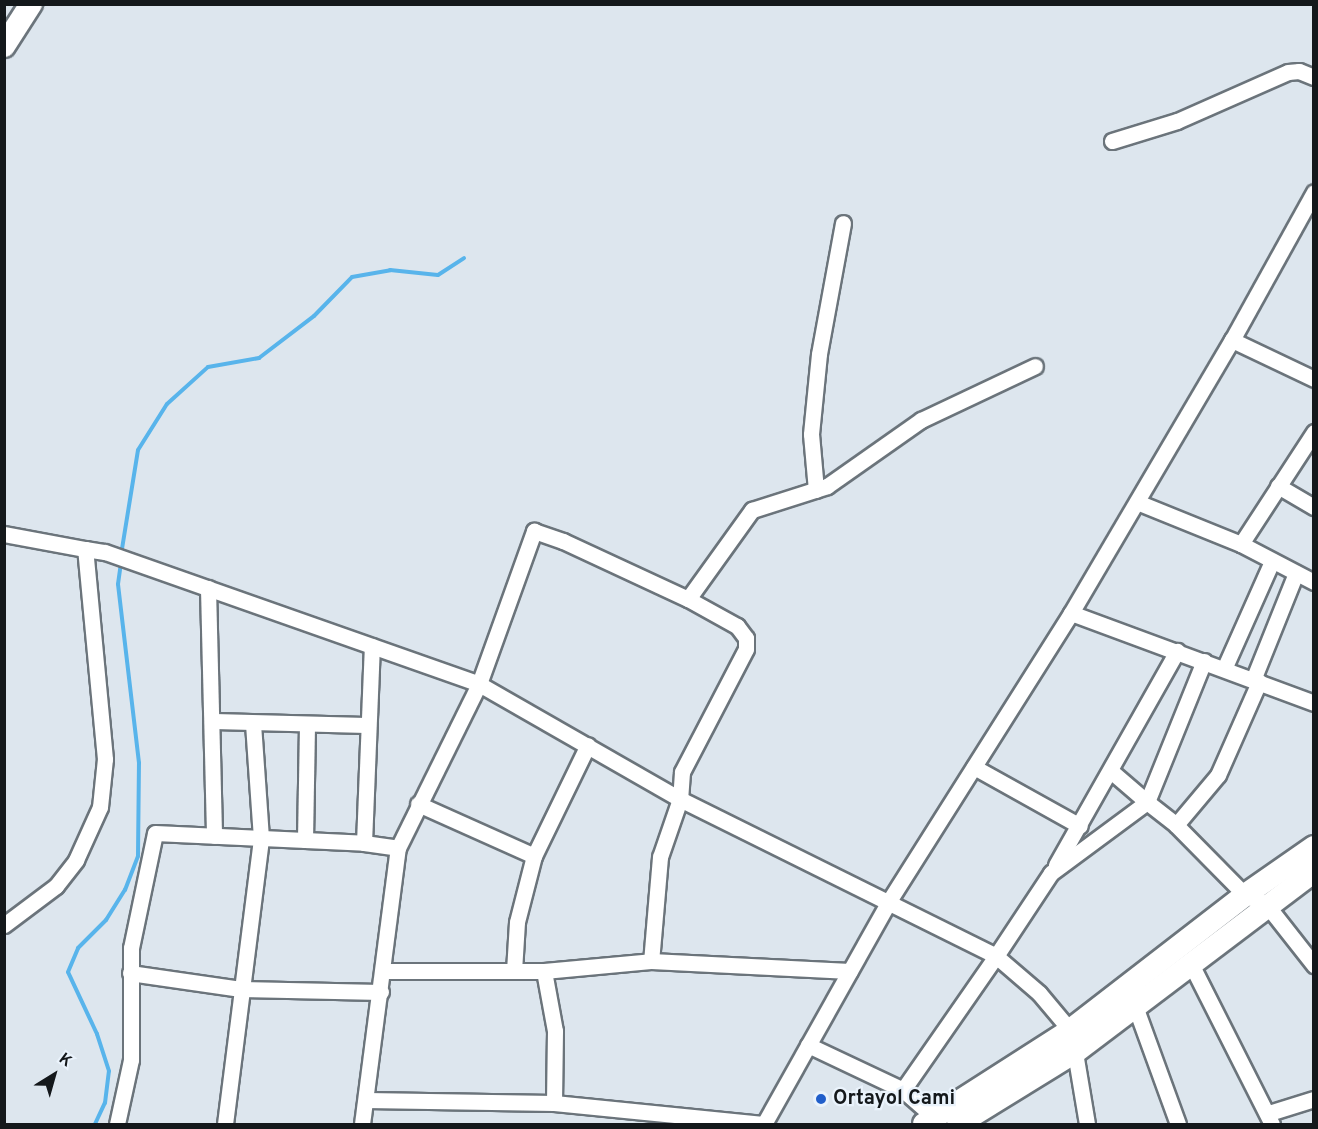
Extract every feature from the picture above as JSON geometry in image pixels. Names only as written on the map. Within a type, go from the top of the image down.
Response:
[{"type":"main road","points":[[4,46],[31,4]]},
{"type":"main road","points":[[930,1121],[1135,1006],[1190,962],[1314,847]]},
{"type":"main road","points":[[958,1125],[983,1118],[1072,1042],[1255,900],[1314,871]]},
{"type":"street","points":[[1112,141],[1177,121],[1287,72],[1299,71],[1314,77]]},
{"type":"street","points":[[366,1100],[555,1103],[683,1121],[764,1125],[889,901],[1071,613],[1232,340],[1314,192]]},
{"type":"street","points":[[816,490],[811,434],[819,354],[843,223]]},
{"type":"street","points":[[1232,340],[1314,379]]},
{"type":"street","points":[[688,599],[752,510],[816,490],[857,469],[921,420],[1035,366]]},
{"type":"street","points":[[1241,544],[1314,432]]},
{"type":"street","points":[[1278,486],[1314,507]]},
{"type":"street","points":[[1137,502],[1241,544],[1314,582]]},
{"type":"street","points":[[362,1125],[398,848],[479,684],[534,531],[562,541],[688,599],[741,629],[747,644],[685,763],[680,799],[660,857],[651,962]]},
{"type":"street","points":[[4,534],[123,556],[479,684],[680,799],[996,956],[1056,1010],[1072,1042],[1087,1125]]},
{"type":"street","points":[[4,925],[56,886],[76,860],[100,807],[105,759],[85,549]]},
{"type":"street","points":[[1224,669],[1272,561]]},
{"type":"street","points":[[1176,825],[1213,782],[1256,681],[1296,573]]},
{"type":"street","points":[[208,588],[214,836]]},
{"type":"street","points":[[1071,613],[1314,703]]},
{"type":"street","points":[[364,843],[372,646]]},
{"type":"street","points":[[903,1090],[1051,873],[1112,771],[1177,651]]},
{"type":"street","points":[[1051,873],[1147,802],[1204,661]]},
{"type":"street","points":[[212,721],[368,725]]},
{"type":"street","points":[[225,1125],[261,838],[253,723]]},
{"type":"street","points":[[305,840],[307,724]]},
{"type":"street","points":[[514,971],[517,922],[534,856],[588,745]]},
{"type":"street","points":[[974,767],[1080,825]]},
{"type":"street","points":[[1112,771],[1176,825],[1255,900],[1314,965]]},
{"type":"street","points":[[418,804],[534,856]]},
{"type":"street","points":[[117,1125],[131,1060],[130,973],[135,919],[155,833],[364,843],[398,848]]},
{"type":"street","points":[[383,970],[544,971],[651,962],[850,970]]},
{"type":"street","points":[[1190,962],[1271,1119],[1314,1099]]},
{"type":"street","points":[[544,971],[555,1031],[555,1103]]},
{"type":"street","points":[[130,973],[241,989],[381,992]]},
{"type":"street","points":[[1135,1006],[1178,1125]]},
{"type":"street","points":[[808,1045],[903,1090],[930,1121]]},
{"type":"waterway","points":[[121,555],[138,450],[167,404],[208,367],[259,358],[314,316],[352,277],[390,270],[438,275],[464,258]]},
{"type":"waterway","points":[[95,1124],[105,1103],[109,1071],[97,1034],[68,972],[78,948],[106,920],[125,890],[138,856],[139,763],[118,584],[121,562]]},
{"type":"place","name":"Ortayol Cami","points":[[821,1099]]}]
